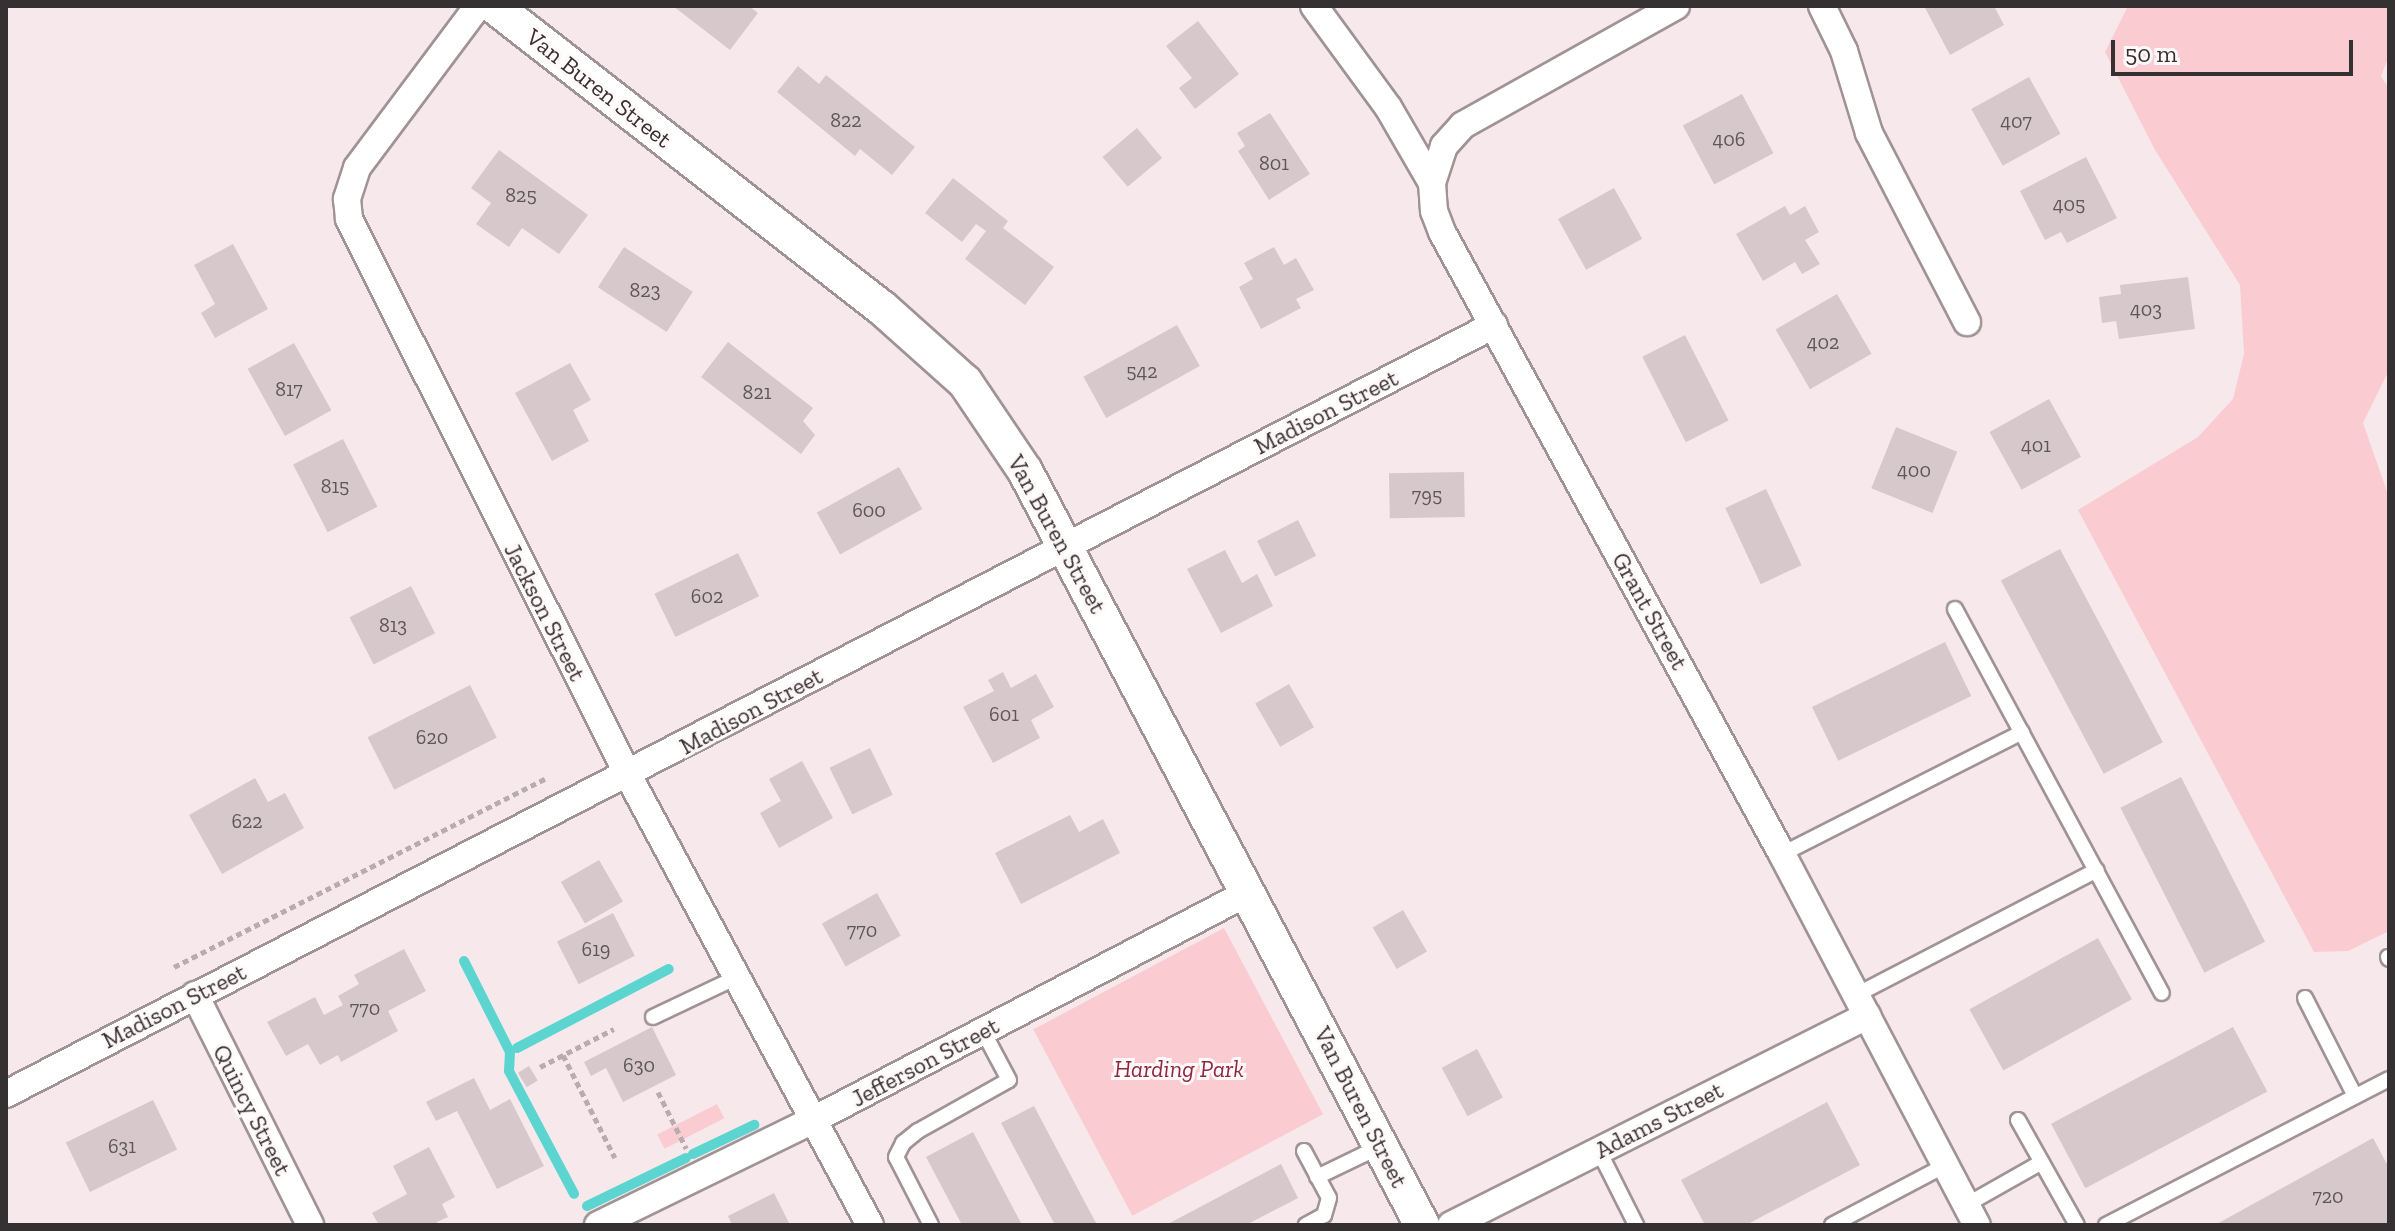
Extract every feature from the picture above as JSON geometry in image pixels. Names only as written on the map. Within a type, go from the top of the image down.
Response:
[{"type":"street","name":"Jackson Street","points":[[478,6],[357,168],[347,199],[349,219],[628,775],[870,1225]]},
{"type":"street","name":"Van Buren Street","points":[[494,6],[929,346],[965,382],[994,424],[1066,547],[1250,892],[1422,1225]]},
{"type":"street","name":"Grant Street","points":[[1314,6],[1388,107],[1432,183],[1434,211],[1442,232],[1782,854],[1972,1215]]},
{"type":"street","points":[[1432,183],[1444,146],[1463,125],[1676,6]]},
{"type":"street","points":[[1822,6],[1844,51],[1869,133],[1967,322]]},
{"type":"street","name":"Madison Street","points":[[6,1094],[1494,325]]},
{"type":"street","name":"Jefferson Street","points":[[598,1225],[813,1120],[1250,892]]},
{"type":"street","name":"Quincy Street","points":[[195,995],[310,1225]]},
{"type":"street","name":"Adams Street","points":[[1451,1225],[1599,1151],[1862,1006]]},
{"type":"lane","points":[[1955,609],[2162,993]]},
{"type":"lane","points":[[1782,854],[2022,732]]},
{"type":"lane","points":[[1862,1006],[2097,870]]},
{"type":"lane","points":[[653,1017],[735,978]]},
{"type":"lane","points":[[2305,998],[2355,1096]]},
{"type":"lane","points":[[931,1225],[896,1157],[903,1143],[918,1131],[1009,1080],[983,1031]]},
{"type":"lane","points":[[2106,1225],[2389,1079]]},
{"type":"lane","points":[[2018,1120],[2077,1225]]},
{"type":"lane","points":[[1317,1177],[1381,1146]]},
{"type":"lane","points":[[1304,1151],[1329,1198],[1324,1215],[1306,1225]]},
{"type":"lane","points":[[1599,1151],[1636,1225]]},
{"type":"lane","points":[[1972,1215],[2042,1162]]},
{"type":"lane","points":[[1832,1225],[1946,1165]]},
{"type":"path","points":[[540,1067],[614,1029]]},
{"type":"path","points":[[563,1055],[615,1158]]},
{"type":"path","points":[[658,1092],[686,1148]]},
{"type":"green space","points":[[2128,6],[2389,6],[2389,56],[2381,76],[2389,89],[2389,370],[2363,423],[2389,497],[2389,931],[2348,951],[2314,952],[2078,510],[2198,437],[2233,399],[2244,354],[2240,285],[2155,150],[2105,52]]},
{"type":"green space","name":"Harding Park","points":[[1224,928],[1323,1114],[1132,1216],[1033,1029]]},
{"type":"green space","points":[[717,1104],[724,1118],[665,1149],[657,1134]]},
{"type":"building","points":[[673,6],[749,6],[758,13],[730,50]]},
{"type":"building","points":[[1924,6],[1994,6],[2004,25],[1950,55]]},
{"type":"building","points":[[1198,21],[1239,74],[1195,109],[1179,88],[1192,78],[1166,46]]},
{"type":"building","points":[[798,66],[819,84],[826,75],[915,147],[892,175],[860,149],[855,156],[777,92]]},
{"type":"building","points":[[2029,77],[2061,134],[2003,166],[1971,109]]},
{"type":"building","points":[[1742,94],[1773,153],[1714,185],[1683,125]]},
{"type":"building","points":[[1270,113],[1310,174],[1269,200],[1238,151],[1245,146],[1237,133]]},
{"type":"building","points":[[1137,128],[1162,158],[1128,187],[1103,157]]},
{"type":"building","points":[[499,150],[588,215],[559,254],[522,228],[509,247],[476,224],[491,203],[471,188]]},
{"type":"building","points":[[2086,157],[2117,218],[2067,243],[2061,232],[2045,240],[2020,191]]},
{"type":"building","points":[[953,178],[1008,221],[1003,228],[1054,267],[1025,305],[965,259],[986,231],[976,224],[962,242],[925,213]]},
{"type":"building","points":[[1614,188],[1642,239],[1586,270],[1558,219]]},
{"type":"building","points":[[1785,206],[1790,215],[1805,206],[1819,232],[1805,240],[1820,264],[1802,274],[1795,262],[1763,281],[1736,234]]},
{"type":"building","points":[[233,244],[268,309],[215,338],[201,313],[215,304],[194,265]]},
{"type":"building","points":[[624,247],[693,292],[667,332],[598,287]]},
{"type":"building","points":[[1274,247],[1284,265],[1296,258],[1314,290],[1296,299],[1301,308],[1261,329],[1239,287],[1253,279],[1244,263]]},
{"type":"building","points":[[2188,277],[2195,329],[2119,339],[2116,321],[2102,323],[2099,297],[2121,294],[2120,285]]},
{"type":"building","points":[[1837,294],[1872,354],[1810,389],[1776,330]]},
{"type":"building","points":[[1177,325],[1200,366],[1106,418],[1083,377]]},
{"type":"building","points":[[1685,335],[1729,421],[1686,442],[1642,357]]},
{"type":"building","points":[[728,342],[813,408],[803,421],[815,435],[801,454],[701,377]]},
{"type":"building","points":[[294,343],[331,410],[285,436],[248,369]]},
{"type":"building","points":[[570,363],[591,400],[573,410],[589,441],[552,461],[515,393]]},
{"type":"building","points":[[2049,399],[2081,457],[2022,490],[1990,432]]},
{"type":"building","points":[[1896,427],[1957,452],[1932,513],[1871,488]]},
{"type":"building","points":[[343,439],[378,507],[328,532],[293,464]]},
{"type":"building","points":[[899,467],[922,509],[840,555],[817,513]]},
{"type":"building","points":[[1464,472],[1465,517],[1390,518],[1389,473]]},
{"type":"building","points":[[1766,489],[1801,565],[1761,584],[1725,508]]},
{"type":"building","points":[[1298,520],[1316,556],[1275,577],[1257,541]]},
{"type":"building","points":[[2060,549],[2163,742],[2104,774],[2001,580]]},
{"type":"building","points":[[1225,550],[1242,583],[1257,574],[1273,606],[1221,633],[1187,569]]},
{"type":"building","points":[[738,553],[759,596],[675,637],[654,594]]},
{"type":"building","points":[[411,586],[435,633],[374,665],[350,617]]},
{"type":"building","points":[[1945,642],[1971,696],[1838,761],[1812,707]]},
{"type":"building","points":[[1003,672],[1011,688],[1036,674],[1054,707],[1031,720],[1040,738],[993,763],[963,707],[994,691],[988,680]]},
{"type":"building","points":[[1289,684],[1314,727],[1280,747],[1255,704]]},
{"type":"building","points":[[470,685],[497,738],[394,790],[368,737]]},
{"type":"building","points":[[870,748],[893,795],[852,814],[830,768]]},
{"type":"building","points":[[802,761],[833,818],[779,848],[760,813],[781,801],[769,779]]},
{"type":"building","points":[[2181,777],[2265,942],[2204,973],[2120,808]]},
{"type":"building","points":[[255,778],[268,802],[285,793],[304,828],[222,874],[189,815]]},
{"type":"building","points":[[1070,815],[1079,832],[1103,819],[1120,853],[1021,904],[995,853]]},
{"type":"building","points":[[599,860],[623,902],[585,924],[561,882]]},
{"type":"building","points":[[877,893],[901,936],[846,966],[822,924]]},
{"type":"building","points":[[1403,910],[1427,952],[1397,969],[1373,928]]},
{"type":"building","points":[[613,913],[635,956],[579,984],[557,942]]},
{"type":"building","points":[[2098,938],[2132,999],[2003,1070],[1969,1009]]},
{"type":"building","points":[[404,949],[426,991],[388,1011],[398,1031],[341,1062],[338,1055],[320,1065],[308,1044],[286,1056],[267,1022],[315,997],[324,1015],[343,1005],[338,996],[359,984],[354,975]]},
{"type":"building","points":[[652,1027],[676,1075],[623,1102],[606,1068],[591,1076],[584,1062]]},
{"type":"building","points":[[2233,1027],[2267,1091],[2085,1188],[2051,1124]]},
{"type":"building","points":[[1477,1049],[1503,1098],[1468,1116],[1442,1068]]},
{"type":"building","points":[[529,1066],[538,1081],[527,1087],[518,1073]]},
{"type":"building","points":[[474,1078],[490,1110],[510,1099],[544,1166],[497,1189],[457,1111],[436,1121],[426,1102]]},
{"type":"building","points":[[153,1100],[177,1149],[90,1192],[66,1143]]},
{"type":"building","points":[[1827,1102],[1860,1165],[1746,1225],[1705,1225],[1681,1180]]},
{"type":"building","points":[[1034,1106],[1097,1225],[1055,1225],[1001,1123]]},
{"type":"building","points":[[973,1132],[1022,1225],[962,1225],[926,1157]]},
{"type":"building","points":[[2373,1138],[2389,1168],[2389,1225],[2215,1225]]},
{"type":"building","points":[[429,1147],[455,1197],[442,1204],[448,1217],[437,1222],[438,1225],[379,1225],[372,1213],[407,1194],[393,1166]]},
{"type":"building","points":[[1281,1164],[1298,1198],[1246,1225],[1166,1225]]},
{"type":"building","points":[[774,1193],[790,1225],[732,1225],[728,1216]]},
{"type":"waterway","points":[[464,961],[510,1052],[509,1071],[574,1194]]},
{"type":"waterway","points":[[517,1048],[669,969]]},
{"type":"waterway","points":[[693,1154],[754,1125]]},
{"type":"waterway","points":[[587,1206],[686,1158]]}]
